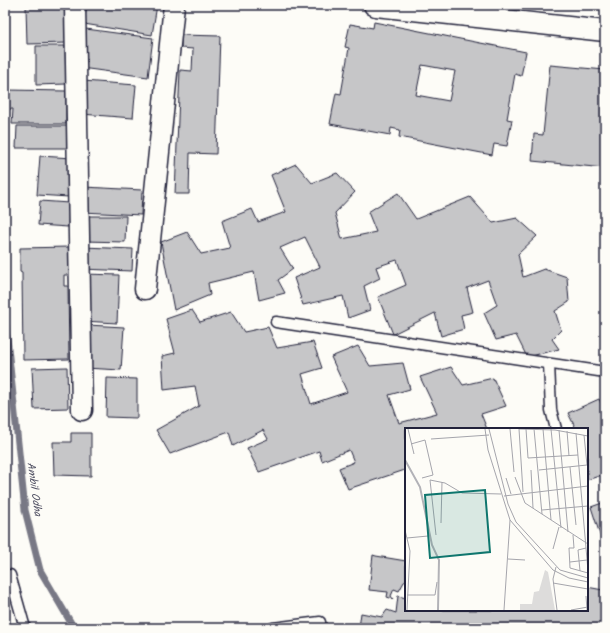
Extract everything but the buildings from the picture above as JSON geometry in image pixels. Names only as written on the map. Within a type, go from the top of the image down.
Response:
[{"type":"street","points":[[75,5],[82,410]]},
{"type":"street","points":[[145,290],[174,5]]},
{"type":"street","points":[[374,5],[605,31]]},
{"type":"lane","points":[[276,322],[605,372]]},
{"type":"lane","points":[[549,364],[551,410],[556,428]]},
{"type":"lane","points":[[10,575],[25,628]]},
{"type":"lane","points":[[273,628],[320,622],[321,628]]},
{"type":"waterway","name":"Ambil Odha","points":[[5,319],[25,510],[40,570],[74,628]]}]
